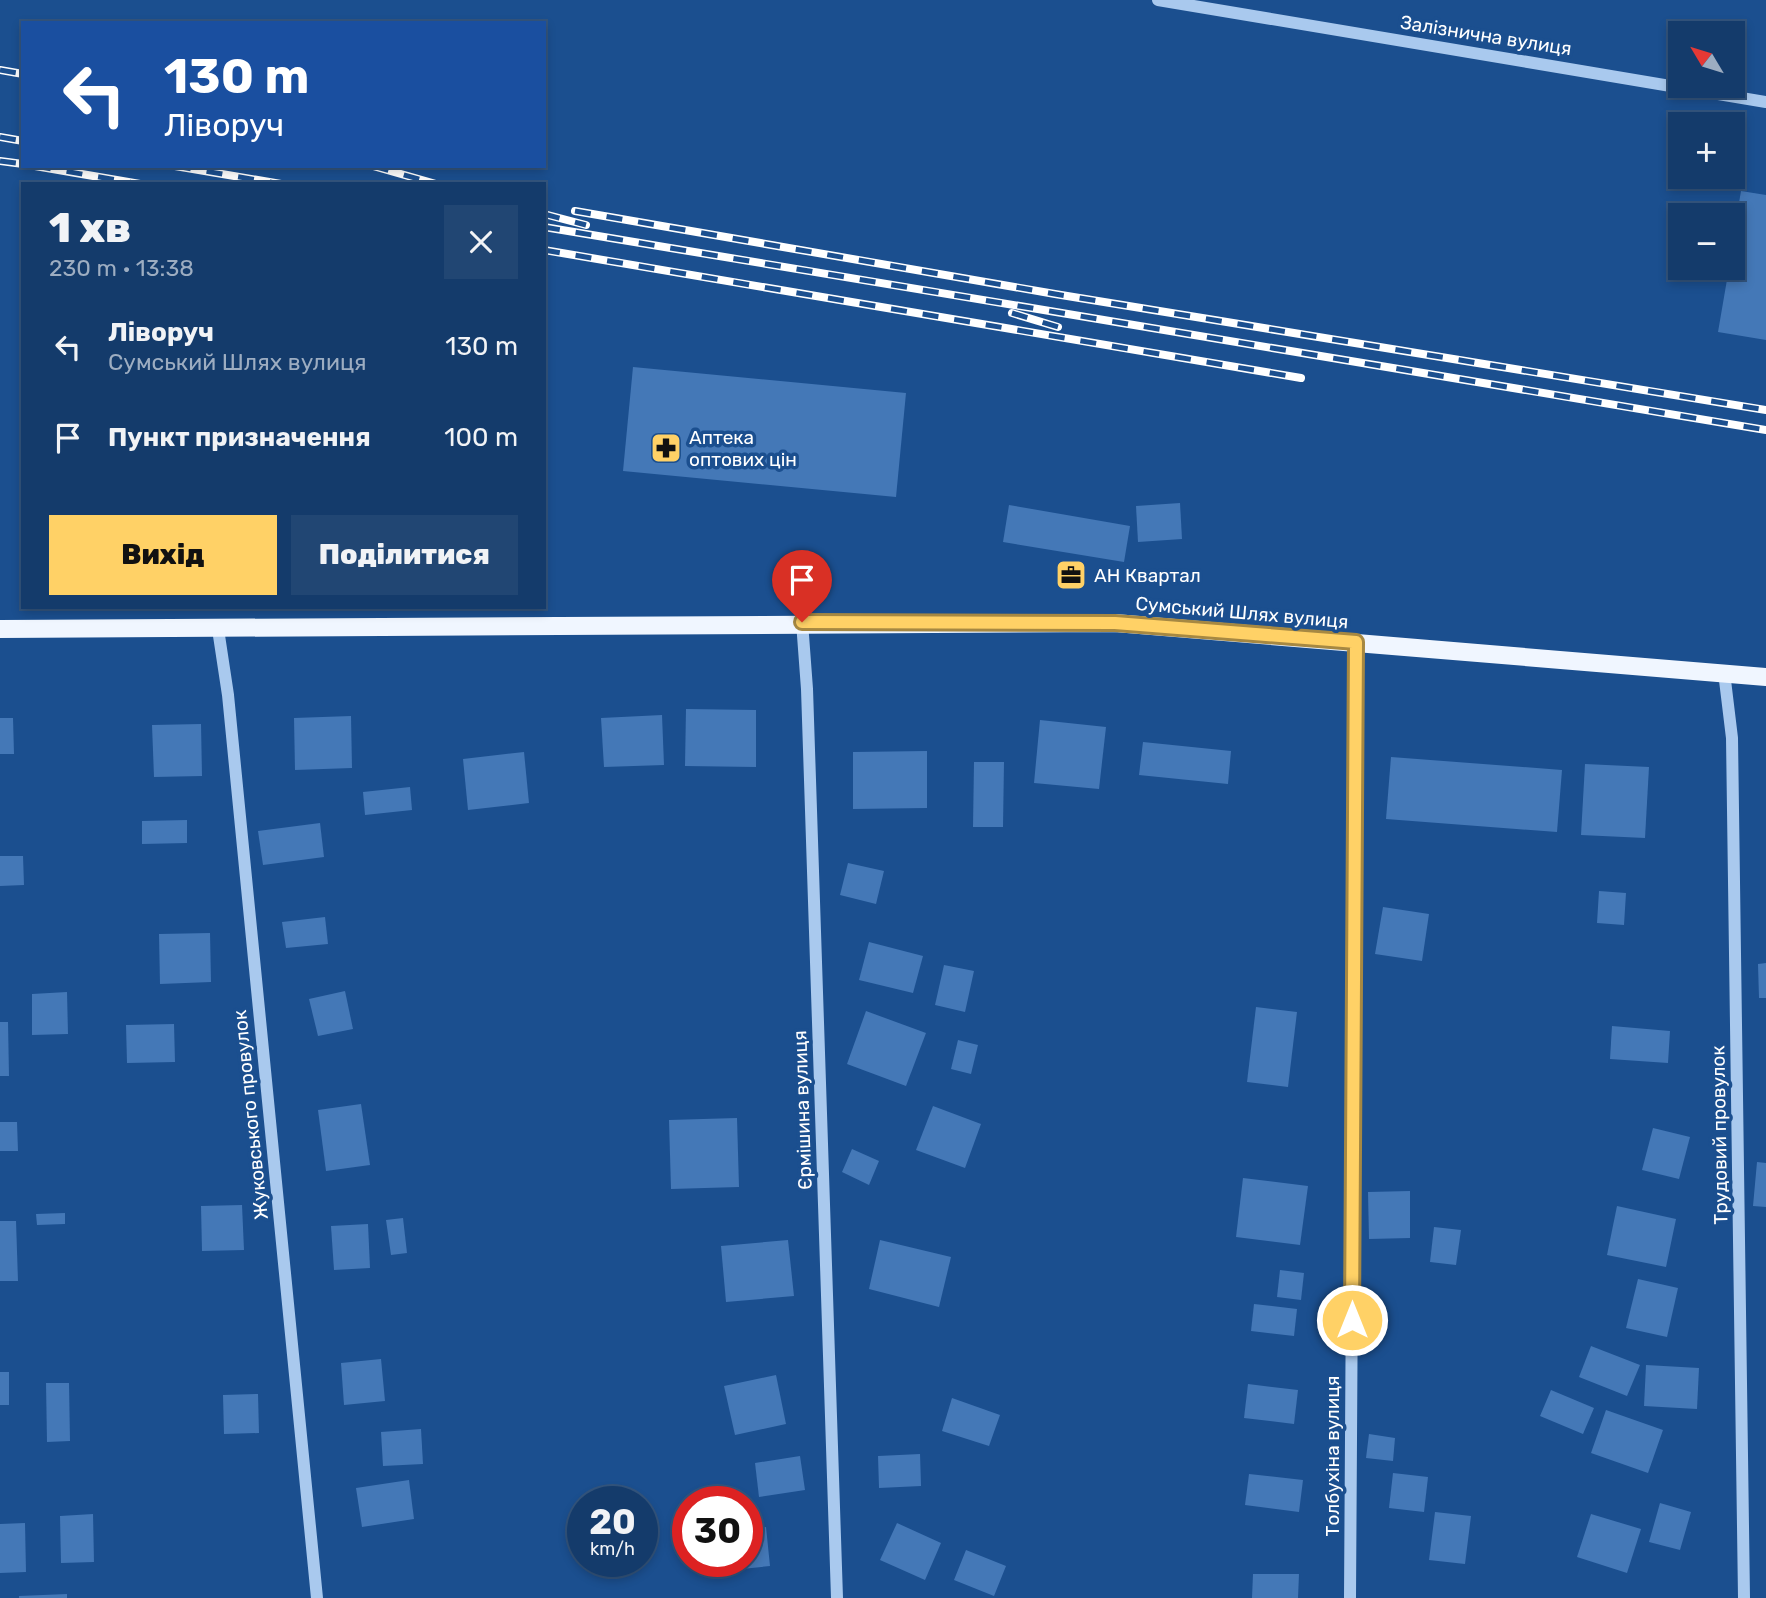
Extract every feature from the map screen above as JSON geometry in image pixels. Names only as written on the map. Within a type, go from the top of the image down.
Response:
[{"type":"main road","name":"Сумський Шлях вулиця","points":[[0,629],[802,622],[1115,623],[1766,677]]},
{"type":"street","name":"Залізнична вулиця","points":[[1158,0],[1766,102]]},
{"type":"street","name":"Єрмішина вулиця","points":[[802,622],[808,703],[837,1598]]},
{"type":"street","name":"Жуковського провулок","points":[[218,629],[228,695],[317,1598]]},
{"type":"street","name":"Толбухіна вулиця","points":[[1350,1598],[1356,642]]},
{"type":"street","name":"Трудовий провулок","points":[[1724,672],[1732,738],[1744,1598]]},
{"type":"building","points":[[1741,191],[1766,195],[1766,340],[1718,332],[1727,280],[1745,280],[1745,203],[1739,203]]},
{"type":"building","points":[[633,367],[906,393],[896,497],[623,471]]},
{"type":"building","points":[[1180,503],[1182,539],[1138,542],[1136,506]]},
{"type":"building","points":[[1009,505],[1130,526],[1124,562],[1003,542]]},
{"type":"building","points":[[686,709],[756,710],[756,767],[685,766]]},
{"type":"building","points":[[662,715],[664,765],[604,767],[601,718]]},
{"type":"building","points":[[351,716],[352,768],[295,770],[294,718]]},
{"type":"building","points":[[0,718],[13,718],[14,754],[0,754]]},
{"type":"building","points":[[1040,720],[1106,727],[1099,789],[1034,783]]},
{"type":"building","points":[[201,724],[202,776],[154,777],[152,725]]},
{"type":"building","points":[[1143,742],[1231,751],[1228,784],[1139,775]]},
{"type":"building","points":[[927,751],[927,808],[853,809],[853,752]]},
{"type":"building","points":[[524,752],[529,803],[468,810],[463,759]]},
{"type":"building","points":[[1391,757],[1562,770],[1557,832],[1386,819]]},
{"type":"building","points":[[974,762],[1004,762],[1003,827],[973,827]]},
{"type":"building","points":[[1585,764],[1649,767],[1645,838],[1581,835]]},
{"type":"building","points":[[410,787],[412,810],[365,815],[363,792]]},
{"type":"building","points":[[187,820],[187,843],[142,844],[142,821]]},
{"type":"building","points":[[320,823],[324,857],[263,865],[258,831]]},
{"type":"building","points":[[0,856],[23,856],[24,885],[0,886]]},
{"type":"building","points":[[848,863],[884,871],[876,904],[840,895]]},
{"type":"building","points":[[1599,891],[1626,893],[1624,925],[1597,923]]},
{"type":"building","points":[[1383,907],[1429,914],[1422,961],[1375,954]]},
{"type":"building","points":[[325,917],[328,944],[286,948],[282,922]]},
{"type":"building","points":[[210,933],[211,982],[160,984],[159,934]]},
{"type":"building","points":[[869,942],[923,956],[913,993],[859,980]]},
{"type":"building","points":[[1766,963],[1766,998],[1759,998],[1758,964]]},
{"type":"building","points":[[944,965],[974,971],[965,1012],[935,1005]]},
{"type":"building","points":[[345,991],[353,1029],[318,1036],[309,999]]},
{"type":"building","points":[[67,992],[68,1034],[32,1035],[32,994]]},
{"type":"building","points":[[1256,1007],[1297,1012],[1288,1087],[1247,1082]]},
{"type":"building","points":[[866,1011],[926,1033],[906,1086],[847,1064]]},
{"type":"building","points":[[0,1022],[8,1022],[9,1076],[0,1076]]},
{"type":"building","points":[[174,1024],[175,1062],[127,1063],[126,1025]]},
{"type":"building","points":[[1612,1026],[1670,1031],[1668,1063],[1610,1059]]},
{"type":"building","points":[[958,1040],[978,1045],[971,1074],[951,1069]]},
{"type":"building","points":[[361,1104],[370,1165],[326,1171],[318,1110]]},
{"type":"building","points":[[933,1106],[981,1124],[965,1168],[916,1150]]},
{"type":"building","points":[[737,1118],[739,1187],[671,1189],[669,1120]]},
{"type":"building","points":[[0,1122],[17,1122],[18,1151],[0,1151]]},
{"type":"building","points":[[1653,1128],[1690,1137],[1679,1179],[1642,1170]]},
{"type":"building","points":[[852,1149],[879,1161],[869,1185],[842,1172]]},
{"type":"building","points":[[1757,1162],[1766,1163],[1766,1207],[1753,1206]]},
{"type":"building","points":[[1243,1178],[1308,1186],[1300,1245],[1236,1237]]},
{"type":"building","points":[[1410,1191],[1410,1238],[1369,1239],[1368,1192]]},
{"type":"building","points":[[242,1205],[244,1250],[202,1251],[201,1206]]},
{"type":"building","points":[[1617,1206],[1676,1219],[1666,1267],[1607,1255]]},
{"type":"building","points":[[65,1213],[65,1224],[37,1225],[36,1214]]},
{"type":"building","points":[[403,1218],[407,1253],[391,1255],[386,1220]]},
{"type":"building","points":[[0,1221],[16,1221],[18,1281],[0,1281]]},
{"type":"building","points":[[368,1224],[370,1268],[334,1270],[331,1226]]},
{"type":"building","points":[[1434,1227],[1461,1230],[1456,1265],[1430,1262]]},
{"type":"building","points":[[788,1240],[794,1296],[726,1302],[721,1246]]},
{"type":"building","points":[[880,1240],[951,1257],[939,1307],[869,1289]]},
{"type":"building","points":[[1280,1270],[1304,1273],[1301,1300],[1277,1297]]},
{"type":"building","points":[[1638,1279],[1678,1288],[1667,1337],[1626,1328]]},
{"type":"building","points":[[1254,1304],[1297,1309],[1294,1336],[1251,1331]]},
{"type":"building","points":[[1591,1346],[1640,1365],[1627,1396],[1579,1377]]},
{"type":"building","points":[[381,1359],[385,1401],[344,1405],[341,1363]]},
{"type":"building","points":[[1646,1365],[1699,1368],[1697,1409],[1644,1406]]},
{"type":"building","points":[[0,1372],[9,1372],[9,1405],[0,1405]]},
{"type":"building","points":[[776,1375],[786,1424],[735,1435],[724,1386]]},
{"type":"building","points":[[46,1383],[69,1383],[70,1441],[47,1442]]},
{"type":"building","points":[[1248,1384],[1298,1390],[1294,1424],[1244,1418]]},
{"type":"building","points":[[1551,1390],[1594,1408],[1583,1434],[1540,1416]]},
{"type":"building","points":[[258,1394],[259,1433],[224,1434],[223,1395]]},
{"type":"building","points":[[952,1398],[1000,1415],[989,1446],[942,1431]]},
{"type":"building","points":[[1606,1410],[1663,1430],[1648,1473],[1591,1453]]},
{"type":"building","points":[[421,1429],[423,1464],[383,1466],[381,1432]]},
{"type":"building","points":[[1369,1434],[1395,1438],[1393,1461],[1366,1458]]},
{"type":"building","points":[[920,1454],[921,1486],[879,1488],[878,1456]]},
{"type":"building","points":[[800,1456],[805,1490],[763,1496],[763,1486],[758,1486],[755,1463]]},
{"type":"building","points":[[1393,1473],[1428,1477],[1424,1512],[1389,1508]]},
{"type":"building","points":[[1249,1474],[1303,1480],[1299,1512],[1245,1505]]},
{"type":"building","points":[[409,1480],[414,1519],[362,1527],[356,1488]]},
{"type":"building","points":[[1660,1503],[1691,1512],[1680,1550],[1649,1542]]},
{"type":"building","points":[[1435,1512],[1471,1516],[1465,1564],[1429,1560]]},
{"type":"building","points":[[93,1514],[94,1562],[61,1563],[60,1516]]},
{"type":"building","points":[[1591,1514],[1641,1529],[1627,1573],[1577,1557]]},
{"type":"building","points":[[25,1523],[26,1572],[0,1573],[0,1524]]},
{"type":"building","points":[[897,1523],[941,1543],[925,1580],[880,1560]]},
{"type":"building","points":[[763,1527],[766,1527],[770,1566],[763,1567]]},
{"type":"building","points":[[966,1550],[1006,1566],[994,1596],[954,1580]]},
{"type":"building","points":[[1253,1574],[1299,1574],[1298,1598],[1252,1598]]},
{"type":"building","points":[[67,1594],[67,1598],[19,1598],[19,1596]]},
{"type":"railway","points":[[0,70],[21,74]]},
{"type":"railway","points":[[0,137],[21,141]]},
{"type":"railway","points":[[0,161],[21,164]]},
{"type":"railway","points":[[47,168],[128,182]]},
{"type":"railway","points":[[187,168],[269,182]]},
{"type":"railway","points":[[380,168],[429,182]]},
{"type":"railway","points":[[575,211],[1055,294],[1766,410]]},
{"type":"railway","points":[[546,215],[586,225]]},
{"type":"railway","points":[[546,227],[1766,430]]},
{"type":"railway","points":[[546,250],[1301,378]]},
{"type":"railway","points":[[1012,313],[1058,327]]},
{"type":"place","name":"Аптека оптових цін","points":[[666,448]]},
{"type":"place","name":"АН Квартал","points":[[1071,575]]},
{"type":"route","points":[[802,622],[1115,623],[1356,642],[1352,1320]]}]
